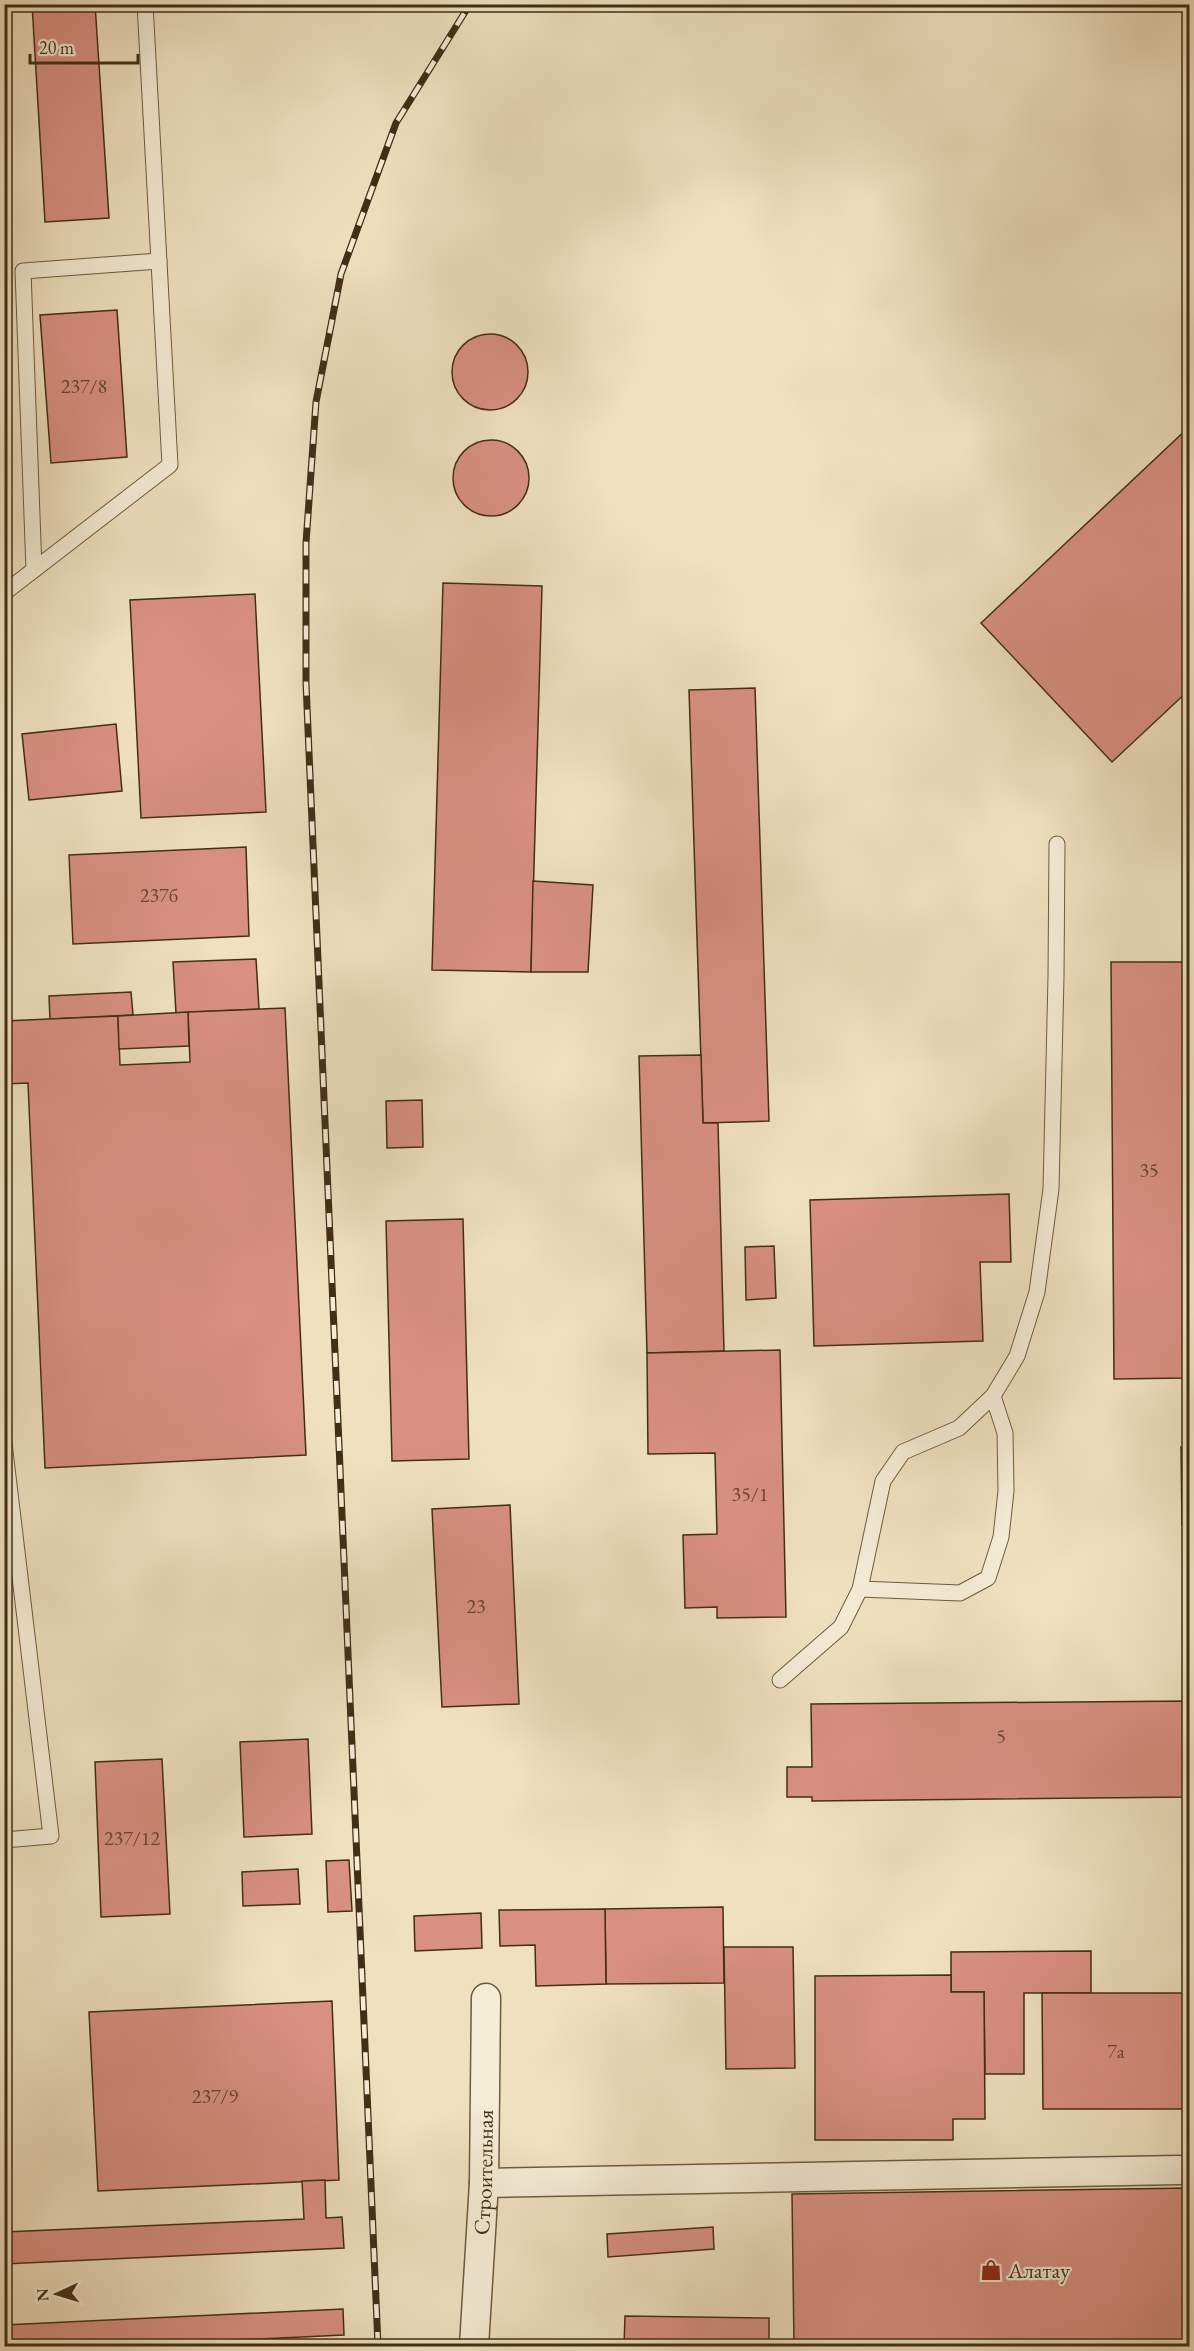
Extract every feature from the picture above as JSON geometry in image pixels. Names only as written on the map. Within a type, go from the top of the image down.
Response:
[{"type":"street","name":"Строительная","points":[[474,2346],[484,2183],[486,1998]]},
{"type":"street","points":[[484,2183],[1179,2170]]},
{"type":"lane","points":[[4,593],[170,465],[145,4]]},
{"type":"lane","points":[[34,570],[23,271],[159,261]]},
{"type":"lane","points":[[780,1680],[841,1627],[860,1589],[883,1481],[903,1452],[959,1428],[993,1396],[1017,1356],[1037,1292],[1051,1189],[1057,844]]},
{"type":"lane","points":[[860,1589],[960,1593],[988,1578],[1001,1537],[1006,1491],[1005,1433],[993,1396]]},
{"type":"lane","points":[[4,1443],[51,1836],[4,1839]]},
{"type":"building","points":[[32,4],[95,4],[109,218],[45,222]]},
{"type":"building","points":[[117,310],[127,457],[51,463],[40,315]]},
{"type":"building","points":[[498,334],[511,340],[522,351],[528,364],[526,387],[511,404],[498,410],[482,410],[469,404],[454,387],[452,364],[458,351],[475,336]]},
{"type":"building","points":[[1190,426],[1190,689],[1112,762],[981,623]]},
{"type":"building","points":[[499,440],[512,446],[523,457],[529,470],[527,493],[512,510],[499,516],[483,516],[470,510],[455,493],[453,470],[459,457],[476,442]]},
{"type":"building","points":[[443,583],[542,586],[531,972],[432,970]]},
{"type":"building","points":[[255,594],[266,812],[141,818],[130,600]]},
{"type":"building","points":[[755,688],[769,1121],[703,1123],[689,690]]},
{"type":"building","points":[[116,724],[122,791],[29,800],[22,734]]},
{"type":"building","points":[[246,847],[249,936],[73,944],[69,855]]},
{"type":"building","points":[[533,881],[593,885],[588,972],[531,972]]},
{"type":"building","points":[[256,959],[259,1009],[176,1013],[173,962]]},
{"type":"building","points":[[1111,962],[1184,962],[1187,1378],[1114,1379]]},
{"type":"building","points":[[131,992],[133,1015],[50,1019],[49,996]]},
{"type":"building","points":[[285,1008],[306,1455],[45,1468],[28,1083],[4,1084],[4,1021],[118,1016],[120,1065],[190,1062],[188,1012]]},
{"type":"building","points":[[188,1012],[189,1046],[119,1049],[118,1016]]},
{"type":"building","points":[[701,1055],[703,1123],[718,1123],[724,1351],[647,1353],[639,1056]]},
{"type":"building","points":[[422,1100],[423,1147],[387,1148],[386,1101]]},
{"type":"building","points":[[1009,1194],[1011,1262],[980,1262],[983,1341],[814,1346],[810,1200]]},
{"type":"building","points":[[463,1219],[469,1459],[392,1461],[386,1221]]},
{"type":"building","points":[[774,1246],[776,1298],[746,1300],[745,1247]]},
{"type":"building","points":[[780,1350],[786,1617],[717,1618],[717,1607],[685,1608],[683,1535],[717,1534],[715,1453],[648,1454],[647,1353]]},
{"type":"building","points":[[1181,1447],[1190,1447],[1190,1524],[1182,1525]]},
{"type":"building","points":[[510,1505],[519,1704],[442,1707],[432,1509]]},
{"type":"building","points":[[1190,1701],[1190,1797],[812,1801],[812,1797],[787,1797],[787,1767],[812,1767],[811,1704]]},
{"type":"building","points":[[308,1739],[312,1834],[244,1837],[240,1742]]},
{"type":"building","points":[[162,1759],[170,1914],[101,1917],[95,1762]]},
{"type":"building","points":[[349,1860],[352,1911],[328,1912],[326,1861]]},
{"type":"building","points":[[298,1869],[300,1904],[243,1906],[242,1872]]},
{"type":"building","points":[[723,1907],[724,1983],[606,1984],[605,1909]]},
{"type":"building","points":[[605,1909],[606,1984],[536,1986],[535,1945],[500,1946],[499,1910]]},
{"type":"building","points":[[481,1913],[482,1948],[415,1951],[414,1916]]},
{"type":"building","points":[[724,1947],[793,1947],[795,2068],[726,2069]]},
{"type":"building","points":[[1091,1951],[1091,1993],[1024,1993],[1024,2074],[985,2074],[984,1992],[951,1992],[951,1952]]},
{"type":"building","points":[[951,1975],[951,1992],[984,1992],[985,2119],[953,2119],[953,2140],[815,2140],[815,1976]]},
{"type":"building","points":[[1042,1993],[1190,1993],[1190,2109],[1043,2109]]},
{"type":"building","points":[[332,2001],[339,2180],[98,2191],[89,2012]]},
{"type":"building","points":[[325,2180],[326,2218],[342,2217],[344,2248],[4,2264],[4,2232],[304,2219],[302,2181]]},
{"type":"building","name":"Алатау","points":[[1190,2188],[1190,2346],[794,2346],[792,2194]]},
{"type":"building","points":[[713,2227],[714,2249],[608,2257],[607,2234]]},
{"type":"building","points":[[343,2309],[344,2335],[107,2346],[4,2346],[4,2325]]},
{"type":"building","points":[[625,2316],[769,2318],[769,2346],[624,2346]]},
{"type":"railway","points":[[378,2346],[306,683],[306,543],[316,402],[341,274],[396,123],[470,4]]},
{"type":"place","name":"Алатау","points":[[991,2270]]}]
